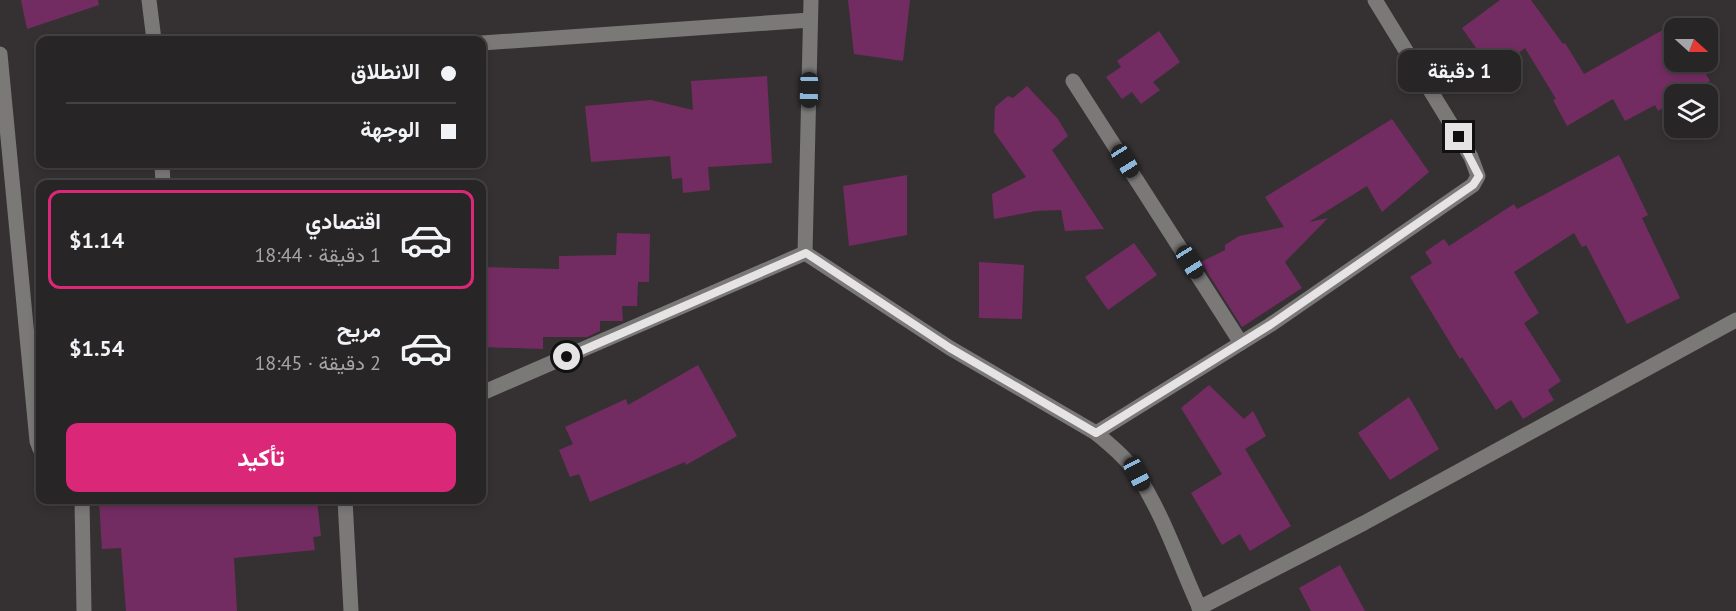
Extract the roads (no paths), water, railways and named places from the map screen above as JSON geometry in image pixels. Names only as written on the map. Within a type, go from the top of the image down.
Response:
[{"type":"street","points":[[149,0],[154,36]]},
{"type":"street","points":[[806,253],[811,0]]},
{"type":"street","points":[[1096,433],[1241,343],[1463,192],[1479,176],[1471,157],[1376,0]]},
{"type":"street","points":[[486,44],[810,20]]},
{"type":"street","points":[[0,54],[36,431]]},
{"type":"street","points":[[1073,81],[1241,343]]},
{"type":"street","points":[[486,391],[806,253]]},
{"type":"street","points":[[806,253],[950,348],[1096,433],[1137,474],[1160,517],[1200,610],[1736,320]]},
{"type":"street","points":[[82,504],[84,611]]},
{"type":"street","points":[[345,504],[351,611]]}]
